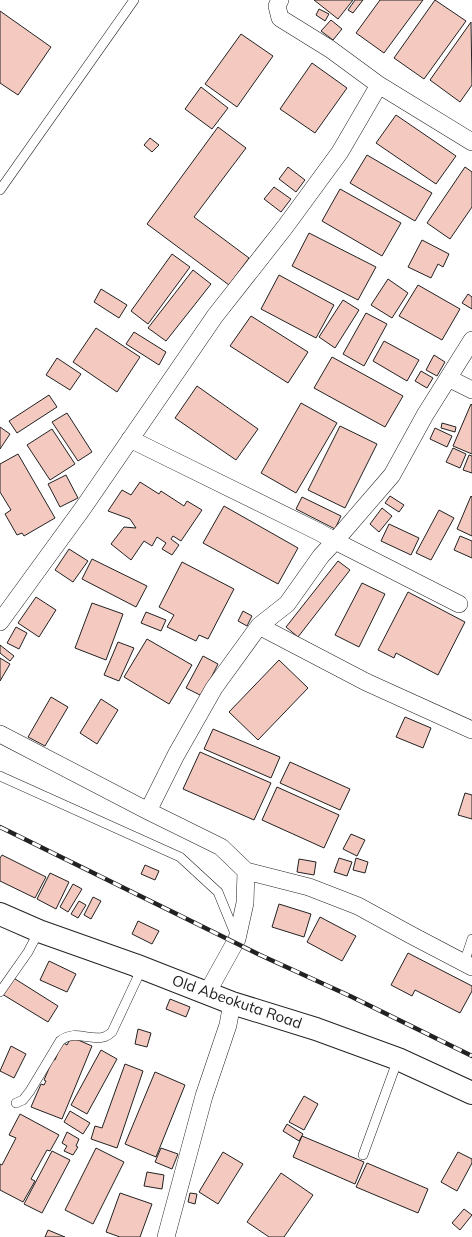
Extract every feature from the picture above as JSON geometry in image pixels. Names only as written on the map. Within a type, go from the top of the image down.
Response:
[{"type":"highway","name":"Old Abeokuta Road","points":[[0,914],[39,932],[142,968],[232,1003],[316,1029],[398,1059],[472,1093]]},
{"type":"street","points":[[280,0],[277,6],[280,18],[330,49],[379,85],[470,138]]},
{"type":"street","points":[[0,622],[83,508],[215,316],[285,227],[340,152],[379,85]]},
{"type":"street","points":[[148,811],[176,755],[214,688],[259,626],[287,604],[321,556],[392,475],[425,415],[472,340]]},
{"type":"street","points":[[448,378],[472,390]]},
{"type":"street","points":[[130,439],[320,532],[459,604]]},
{"type":"street","points":[[259,626],[366,682],[472,730]]},
{"type":"street","points":[[0,734],[221,848],[246,871],[309,887],[358,906],[468,965]]},
{"type":"street","points":[[207,993],[237,939],[245,903],[246,871]]},
{"type":"street","points":[[166,1237],[204,1096],[228,1025],[232,1003]]},
{"type":"lane","points":[[0,190],[134,0]]},
{"type":"lane","points":[[0,776],[180,857],[218,892],[237,939]]},
{"type":"lane","points":[[0,992],[28,952],[39,932]]},
{"type":"lane","points":[[468,965],[472,939]]},
{"type":"lane","points":[[16,1103],[23,1100],[27,1095],[60,1041],[66,1037],[75,1035],[105,1037],[112,1032],[142,968]]},
{"type":"lane","points":[[363,1155],[398,1059]]},
{"type":"building","points":[[314,0],[353,0],[338,19]]},
{"type":"building","points":[[355,0],[363,0],[353,13],[348,10]]},
{"type":"building","points":[[380,0],[423,0],[384,53],[356,33]]},
{"type":"building","points":[[435,0],[466,21],[424,79],[394,58]]},
{"type":"building","points":[[319,9],[329,14],[325,21],[316,15]]},
{"type":"building","points":[[0,11],[51,47],[18,95],[0,83]]},
{"type":"building","points":[[331,20],[342,29],[333,40],[321,31]]},
{"type":"building","points":[[471,22],[472,85],[460,102],[430,80]]},
{"type":"building","points":[[241,34],[273,56],[237,107],[205,84]]},
{"type":"building","points":[[312,63],[347,88],[315,133],[280,109]]},
{"type":"building","points":[[201,87],[228,108],[212,129],[185,109]]},
{"type":"building","points":[[396,115],[456,156],[436,184],[376,143]]},
{"type":"building","points":[[218,127],[246,148],[194,217],[249,258],[229,285],[147,224]]},
{"type":"building","points":[[150,138],[159,145],[152,152],[144,145]]},
{"type":"building","points":[[367,155],[432,193],[415,221],[350,183]]},
{"type":"building","points":[[288,167],[305,180],[296,192],[279,179]]},
{"type":"building","points":[[465,167],[472,172],[472,207],[450,239],[427,223]]},
{"type":"building","points":[[274,187],[291,199],[281,212],[264,199]]},
{"type":"building","points":[[340,189],[401,223],[382,256],[322,221]]},
{"type":"building","points":[[309,233],[376,267],[358,300],[292,266]]},
{"type":"building","points":[[422,240],[449,254],[443,267],[438,264],[431,278],[408,267]]},
{"type":"building","points":[[172,254],[190,267],[148,324],[131,311]]},
{"type":"building","points":[[193,270],[211,284],[166,341],[148,328]]},
{"type":"building","points":[[279,275],[334,305],[316,338],[261,309]]},
{"type":"building","points":[[388,279],[408,293],[392,318],[371,305]]},
{"type":"building","points":[[418,285],[460,309],[442,340],[399,316]]},
{"type":"building","points":[[101,289],[127,305],[119,318],[94,302]]},
{"type":"building","points":[[468,294],[472,297],[472,309],[462,303]]},
{"type":"building","points":[[343,300],[359,310],[335,348],[319,337]]},
{"type":"building","points":[[366,313],[387,324],[364,366],[343,354]]},
{"type":"building","points":[[251,316],[308,352],[288,383],[230,346]]},
{"type":"building","points":[[96,328],[140,357],[117,392],[73,362]]},
{"type":"building","points":[[134,332],[166,352],[159,365],[126,344]]},
{"type":"building","points":[[384,341],[419,360],[407,381],[373,361]]},
{"type":"building","points":[[434,355],[445,362],[437,376],[426,370]]},
{"type":"building","points":[[332,357],[403,396],[385,427],[314,388]]},
{"type":"building","points":[[57,358],[81,374],[70,390],[46,375]]},
{"type":"building","points":[[421,371],[433,378],[427,388],[415,381]]},
{"type":"building","points":[[197,386],[258,429],[236,460],[175,418]]},
{"type":"building","points":[[49,395],[57,407],[17,433],[9,421]]},
{"type":"building","points":[[301,403],[337,423],[296,493],[261,473]]},
{"type":"building","points":[[471,404],[472,405],[472,454],[453,446]]},
{"type":"building","points":[[67,413],[92,452],[78,461],[52,422]]},
{"type":"building","points":[[442,423],[456,427],[455,432],[441,428]]},
{"type":"building","points":[[340,426],[377,444],[345,508],[308,490]]},
{"type":"building","points":[[0,427],[10,434],[0,449]]},
{"type":"building","points":[[435,428],[452,436],[447,447],[430,439]]},
{"type":"building","points":[[52,429],[75,464],[50,480],[27,445]]},
{"type":"building","points":[[453,448],[466,454],[460,468],[446,462]]},
{"type":"building","points":[[18,454],[55,518],[24,536],[22,533],[17,535],[5,514],[11,510],[0,492],[0,464]]},
{"type":"building","points":[[469,455],[472,456],[472,473],[463,470]]},
{"type":"building","points":[[66,475],[78,498],[60,507],[48,484]]},
{"type":"building","points":[[140,482],[159,494],[161,491],[184,506],[187,501],[202,510],[181,541],[173,536],[171,539],[179,545],[172,555],[162,549],[166,543],[157,537],[152,546],[144,541],[131,560],[111,544],[124,527],[136,528],[130,519],[108,511],[122,490],[131,495]]},
{"type":"building","points":[[390,496],[404,505],[399,512],[385,503]]},
{"type":"building","points":[[471,496],[472,497],[472,536],[457,529]]},
{"type":"building","points":[[302,497],[341,516],[335,529],[296,509]]},
{"type":"building","points":[[224,506],[298,548],[278,584],[203,543]]},
{"type":"building","points":[[382,508],[392,516],[379,532],[370,524]]},
{"type":"building","points":[[439,510],[454,518],[431,560],[416,553]]},
{"type":"building","points":[[389,524],[419,538],[411,555],[381,541]]},
{"type":"building","points":[[460,536],[472,541],[472,558],[454,550]]},
{"type":"building","points":[[69,549],[88,561],[73,582],[55,570]]},
{"type":"building","points":[[92,559],[147,586],[136,607],[82,579]]},
{"type":"building","points":[[338,561],[350,570],[298,637],[286,627]]},
{"type":"building","points":[[182,562],[234,589],[208,639],[199,635],[196,641],[167,627],[174,615],[159,607]]},
{"type":"building","points":[[362,583],[385,594],[359,647],[335,635]]},
{"type":"building","points":[[408,592],[465,622],[438,675],[396,653],[394,658],[378,650]]},
{"type":"building","points":[[36,597],[56,610],[39,637],[18,623]]},
{"type":"building","points":[[92,603],[123,614],[106,660],[75,648]]},
{"type":"building","points":[[243,611],[252,616],[247,626],[238,621]]},
{"type":"building","points":[[146,612],[166,620],[161,631],[141,623]]},
{"type":"building","points":[[16,627],[27,633],[19,649],[7,643]]},
{"type":"building","points":[[147,639],[192,665],[169,704],[124,677]]},
{"type":"building","points":[[118,642],[134,648],[119,681],[104,675]]},
{"type":"building","points":[[0,645],[14,656],[10,661],[0,653]]},
{"type":"building","points":[[203,656],[218,664],[202,696],[186,688]]},
{"type":"building","points":[[0,658],[10,664],[0,681]]},
{"type":"building","points":[[279,660],[308,688],[258,740],[229,712]]},
{"type":"building","points":[[51,697],[68,707],[45,746],[28,737]]},
{"type":"building","points":[[101,699],[118,710],[97,744],[80,733]]},
{"type":"building","points":[[405,717],[431,728],[423,748],[396,737]]},
{"type":"building","points":[[213,729],[280,757],[271,778],[204,749]]},
{"type":"building","points":[[200,752],[271,783],[254,820],[183,789]]},
{"type":"building","points":[[290,762],[350,789],[340,810],[280,783]]},
{"type":"building","points":[[277,787],[339,815],[324,848],[262,820]]},
{"type":"building","points":[[465,793],[472,795],[472,819],[458,815]]},
{"type":"building","points":[[351,834],[365,840],[357,856],[343,849]]},
{"type":"building","points":[[2,855],[46,877],[35,898],[0,881],[0,858]]},
{"type":"building","points":[[339,858],[352,862],[347,876],[334,872]]},
{"type":"building","points":[[356,858],[368,862],[365,873],[353,870]]},
{"type":"building","points":[[299,859],[316,862],[314,875],[297,872]]},
{"type":"building","points":[[145,865],[159,871],[155,880],[141,874]]},
{"type":"building","points":[[50,873],[69,882],[56,909],[37,899]]},
{"type":"building","points":[[73,884],[82,889],[68,912],[60,907]]},
{"type":"building","points":[[93,897],[101,901],[91,919],[84,915]]},
{"type":"building","points":[[79,901],[86,905],[78,918],[71,914]]},
{"type":"building","points":[[279,904],[311,914],[304,937],[272,927]]},
{"type":"building","points":[[320,917],[356,936],[342,961],[307,942]]},
{"type":"building","points":[[138,921],[159,931],[152,944],[132,934]]},
{"type":"building","points":[[408,953],[472,986],[472,991],[460,1013],[415,990],[412,996],[391,985]]},
{"type":"building","points":[[49,961],[76,974],[67,992],[40,980]]},
{"type":"building","points":[[12,977],[58,1006],[48,1022],[2,994]]},
{"type":"building","points":[[170,999],[190,1007],[186,1017],[166,1009]]},
{"type":"building","points":[[138,1029],[151,1033],[147,1047],[135,1044]]},
{"type":"building","points":[[71,1037],[92,1046],[62,1119],[31,1107],[41,1084],[44,1085],[46,1081],[44,1080],[53,1059],[55,1060],[62,1042],[67,1045]]},
{"type":"building","points":[[11,1046],[26,1054],[14,1078],[0,1071]]},
{"type":"building","points":[[101,1050],[117,1059],[87,1114],[71,1105]]},
{"type":"building","points":[[125,1064],[143,1071],[117,1148],[91,1139],[95,1126],[102,1128]]},
{"type":"building","points":[[155,1072],[185,1085],[156,1157],[125,1144]]},
{"type":"building","points":[[304,1096],[318,1104],[304,1130],[289,1122]]},
{"type":"building","points":[[70,1111],[90,1123],[83,1134],[64,1122]]},
{"type":"building","points":[[20,1114],[59,1135],[50,1151],[47,1150],[31,1179],[35,1181],[23,1202],[0,1190],[0,1164],[2,1165],[16,1138],[9,1135]]},
{"type":"building","points":[[287,1124],[303,1134],[299,1141],[283,1131]]},
{"type":"building","points":[[67,1132],[79,1139],[76,1146],[78,1147],[73,1155],[64,1151],[67,1146],[62,1143]]},
{"type":"building","points":[[302,1136],[364,1162],[355,1184],[293,1157]]},
{"type":"building","points":[[96,1148],[124,1162],[93,1224],[65,1210]]},
{"type":"building","points":[[161,1148],[178,1154],[172,1169],[155,1162]]},
{"type":"building","points":[[52,1151],[70,1160],[42,1213],[24,1204]]},
{"type":"building","points":[[223,1152],[243,1164],[218,1204],[199,1192]]},
{"type":"building","points":[[458,1152],[472,1159],[472,1163],[457,1191],[441,1182]]},
{"type":"building","points":[[367,1163],[428,1189],[418,1213],[356,1187]]},
{"type":"building","points":[[147,1172],[164,1175],[162,1189],[144,1186]]},
{"type":"building","points":[[281,1173],[313,1195],[284,1237],[269,1237],[247,1222]]},
{"type":"building","points":[[120,1193],[152,1204],[140,1237],[120,1237],[106,1232]]},
{"type":"building","points":[[190,1193],[197,1194],[195,1204],[188,1202]]},
{"type":"building","points":[[464,1209],[472,1215],[460,1230],[452,1223]]},
{"type":"building","points":[[48,1230],[65,1237],[45,1237]]},
{"type":"railway","points":[[0,827],[260,955],[350,996],[472,1056]]}]
